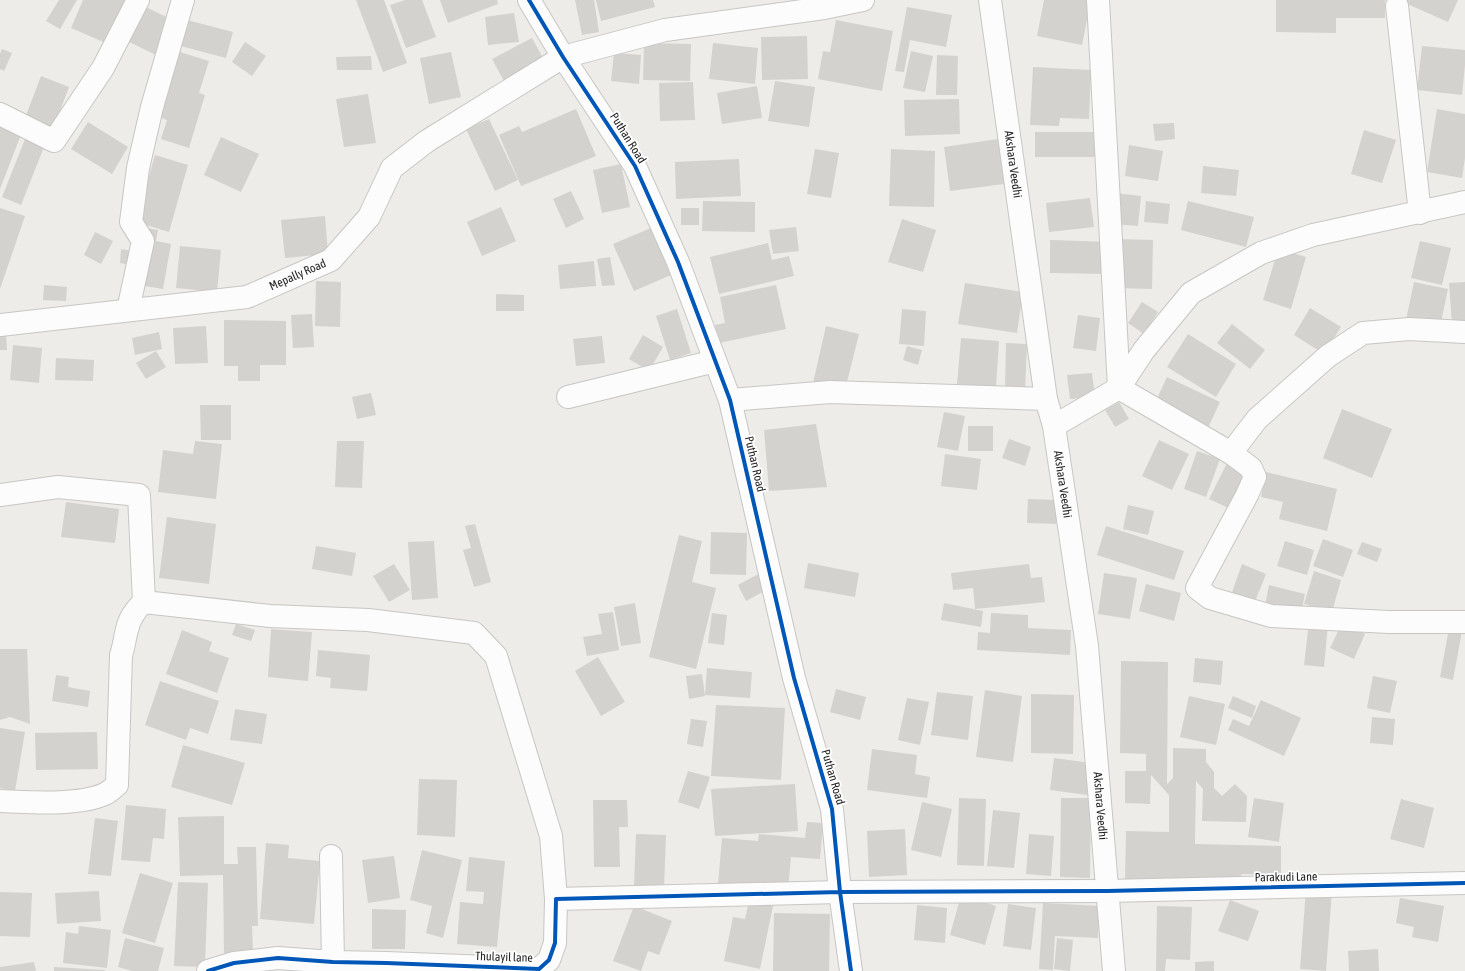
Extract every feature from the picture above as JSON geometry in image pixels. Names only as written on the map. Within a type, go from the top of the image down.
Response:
[{"type":"street","points":[[0,114],[54,141],[104,68],[138,0]]},
{"type":"street","points":[[128,310],[142,242],[132,222],[138,168],[152,107],[182,0]]},
{"type":"street","name":"Puthan Road","points":[[529,0],[563,57],[635,166],[678,262],[730,400],[794,678],[832,809],[840,892],[851,971]]},
{"type":"street","name":"Mepally Road","points":[[0,325],[247,297],[331,260],[369,217],[392,168],[427,141],[563,57],[665,30],[824,8],[863,0]]},
{"type":"street","name":"Akshara Veedhi","points":[[990,0],[1046,399],[1054,426],[1087,646],[1114,971]]},
{"type":"street","points":[[1098,0],[1119,388]]},
{"type":"street","points":[[1397,6],[1420,213]]},
{"type":"street","points":[[1054,426],[1119,388],[1144,350],[1190,293],[1261,253],[1313,235],[1420,213],[1465,202]]},
{"type":"street","points":[[1230,452],[1257,419],[1328,356],[1363,334],[1409,329],[1465,332]]},
{"type":"street","points":[[568,397],[715,360]]},
{"type":"street","points":[[1119,388],[1230,452],[1251,468],[1255,477],[1197,588],[1210,598],[1271,616],[1389,622],[1465,622]]},
{"type":"street","points":[[730,400],[830,392],[1046,399]]},
{"type":"street","points":[[0,495],[58,487],[139,495],[144,602],[134,613],[127,629],[125,645],[121,656],[117,785],[106,794],[89,799],[43,802],[0,801]]},
{"type":"street","name":"Thulayil lane","points":[[144,602],[270,616],[368,620],[474,633],[496,656],[551,836],[556,899],[555,943],[549,960],[539,970],[333,962],[278,958],[234,963],[208,971]]},
{"type":"street","points":[[331,856],[333,962]]},
{"type":"street","name":"Parakudi Lane","points":[[840,892],[1107,891],[1465,883]]},
{"type":"street","points":[[556,899],[840,892]]},
{"type":"building","points":[[59,0],[77,0],[60,29],[46,21]]},
{"type":"building","points":[[83,0],[128,0],[108,44],[71,28]]},
{"type":"building","points":[[356,0],[384,0],[407,63],[383,72]]},
{"type":"building","points":[[405,0],[422,0],[436,37],[406,48],[390,5]]},
{"type":"building","points":[[440,0],[497,0],[498,4],[448,23]]},
{"type":"building","points":[[575,0],[594,0],[599,32],[582,35]]},
{"type":"building","points":[[596,0],[653,0],[655,7],[601,21]]},
{"type":"building","points":[[1044,0],[1091,0],[1082,45],[1037,36]]},
{"type":"building","points":[[1276,0],[1385,0],[1385,18],[1336,18],[1336,33],[1276,32]]},
{"type":"building","points":[[1406,0],[1458,0],[1448,22],[1405,3]]},
{"type":"building","points":[[137,3],[173,20],[156,55],[121,38]]},
{"type":"building","points":[[907,7],[952,15],[946,47],[910,40],[904,72],[895,71]]},
{"type":"building","points":[[514,13],[519,42],[488,45],[485,17]]},
{"type":"building","points":[[187,20],[233,32],[226,58],[181,46]]},
{"type":"building","points":[[836,20],[893,31],[882,91],[818,79],[823,51],[830,52]]},
{"type":"building","points":[[807,36],[808,79],[762,80],[761,37]]},
{"type":"building","points":[[532,38],[544,60],[504,81],[492,59]]},
{"type":"building","points":[[245,42],[266,56],[252,76],[232,62]]},
{"type":"building","points":[[644,43],[691,44],[690,81],[643,80]]},
{"type":"building","points":[[713,43],[758,48],[755,84],[709,79]]},
{"type":"building","points":[[1422,46],[1465,50],[1462,95],[1417,90]]},
{"type":"building","points":[[2,49],[12,53],[4,71],[0,69],[0,54]]},
{"type":"building","points":[[911,51],[933,56],[925,92],[903,88]]},
{"type":"building","points":[[180,52],[209,61],[199,93],[205,95],[189,148],[161,139],[167,120],[159,117]]},
{"type":"building","points":[[451,52],[461,97],[429,104],[420,58]]},
{"type":"building","points":[[614,53],[641,55],[639,84],[611,81]]},
{"type":"building","points":[[937,55],[958,56],[957,95],[936,95]]},
{"type":"building","points":[[371,56],[372,70],[337,70],[336,57]]},
{"type":"building","points":[[1033,67],[1091,70],[1089,119],[1060,118],[1059,126],[1030,125]]},
{"type":"building","points":[[41,76],[69,87],[53,129],[25,118]]},
{"type":"building","points":[[775,81],[815,87],[809,127],[768,121]]},
{"type":"building","points":[[693,82],[695,120],[660,121],[659,83]]},
{"type":"building","points":[[757,86],[762,118],[722,124],[717,93]]},
{"type":"building","points":[[368,94],[376,143],[344,147],[336,99]]},
{"type":"building","points":[[959,99],[960,134],[905,136],[904,100]]},
{"type":"building","points":[[576,109],[596,156],[521,186],[499,135],[519,126],[522,132]]},
{"type":"building","points":[[1437,109],[1465,114],[1465,158],[1462,178],[1427,172]]},
{"type":"building","points":[[489,119],[518,180],[495,191],[466,129]]},
{"type":"building","points":[[88,122],[128,147],[112,174],[71,149]]},
{"type":"building","points":[[1174,123],[1175,139],[1155,141],[1153,124]]},
{"type":"building","points":[[0,124],[22,132],[0,189]]},
{"type":"building","points":[[1364,130],[1396,140],[1382,183],[1351,174]]},
{"type":"building","points":[[1035,132],[1095,132],[1095,157],[1035,157]]},
{"type":"building","points":[[27,134],[46,142],[21,205],[2,197]]},
{"type":"building","points":[[221,137],[259,154],[241,192],[204,175]]},
{"type":"building","points":[[998,139],[1004,184],[950,191],[944,147]]},
{"type":"building","points":[[1129,145],[1163,151],[1158,181],[1125,176]]},
{"type":"building","points":[[815,149],[839,153],[831,198],[807,194]]},
{"type":"building","points":[[891,149],[935,151],[934,207],[889,206]]},
{"type":"building","points":[[155,155],[188,165],[169,232],[136,222]]},
{"type":"building","points":[[739,159],[741,196],[676,199],[675,162]]},
{"type":"building","points":[[621,164],[630,207],[602,213],[593,170]]},
{"type":"building","points":[[1203,166],[1239,170],[1236,196],[1201,193]]},
{"type":"building","points":[[571,191],[584,219],[566,228],[553,199]]},
{"type":"building","points":[[1115,193],[1141,196],[1138,226],[1113,224]]},
{"type":"building","points":[[1090,198],[1094,227],[1049,232],[1046,203]]},
{"type":"building","points":[[703,201],[755,202],[755,232],[702,231]]},
{"type":"building","points":[[1146,201],[1170,204],[1168,224],[1144,222]]},
{"type":"building","points":[[1188,201],[1254,217],[1246,247],[1181,230]]},
{"type":"building","points":[[501,207],[516,241],[482,256],[467,222]]},
{"type":"building","points":[[0,208],[25,216],[0,289]]},
{"type":"building","points":[[681,208],[699,208],[699,225],[681,225]]},
{"type":"building","points":[[325,216],[328,254],[285,258],[281,220]]},
{"type":"building","points":[[902,219],[936,230],[923,272],[888,262]]},
{"type":"building","points":[[796,227],[799,251],[773,254],[769,230]]},
{"type":"building","points":[[147,228],[158,230],[156,241],[171,244],[163,289],[138,285]]},
{"type":"building","points":[[651,228],[671,275],[634,291],[613,244]]},
{"type":"building","points":[[95,232],[113,241],[101,264],[84,255]]},
{"type":"building","points":[[1117,239],[1153,240],[1152,289],[1116,288]]},
{"type":"building","points":[[1050,240],[1110,242],[1109,274],[1050,273]]},
{"type":"building","points":[[1420,241],[1451,248],[1442,285],[1411,278]]},
{"type":"building","points":[[768,243],[772,260],[789,256],[794,276],[719,294],[710,257]]},
{"type":"building","points":[[180,246],[221,250],[217,292],[176,288]]},
{"type":"building","points":[[121,249],[138,252],[136,266],[120,263]]},
{"type":"building","points":[[1278,249],[1306,257],[1291,309],[1263,300]]},
{"type":"building","points":[[610,257],[615,285],[602,286],[597,259]]},
{"type":"building","points":[[594,261],[596,286],[560,289],[558,265]]},
{"type":"building","points":[[316,281],[341,282],[340,327],[315,326]]},
{"type":"building","points":[[1414,282],[1448,289],[1440,327],[1406,320]]},
{"type":"building","points":[[1465,282],[1465,325],[1452,325],[1449,283]]},
{"type":"building","points":[[965,283],[1023,292],[1017,333],[958,324]]},
{"type":"building","points":[[44,285],[67,287],[66,301],[43,300]]},
{"type":"building","points":[[776,285],[786,329],[719,343],[715,325],[725,323],[720,297]]},
{"type":"building","points":[[496,294],[524,295],[524,311],[496,311]]},
{"type":"building","points":[[1142,302],[1158,312],[1144,334],[1128,323]]},
{"type":"building","points":[[1310,308],[1341,327],[1324,354],[1294,335]]},
{"type":"building","points":[[677,309],[691,353],[670,360],[656,316]]},
{"type":"building","points":[[902,309],[926,311],[924,346],[899,344]]},
{"type":"building","points":[[312,314],[314,347],[293,348],[291,315]]},
{"type":"building","points":[[1078,315],[1100,318],[1096,351],[1073,348]]},
{"type":"building","points":[[224,320],[286,321],[286,365],[260,365],[260,381],[238,381],[238,366],[224,366]]},
{"type":"building","points":[[1232,324],[1265,350],[1250,369],[1217,343]]},
{"type":"building","points":[[206,326],[208,363],[175,364],[173,328]]},
{"type":"building","points":[[826,326],[859,334],[845,390],[813,383]]},
{"type":"building","points":[[159,332],[162,349],[135,355],[132,338]]},
{"type":"building","points":[[0,333],[6,333],[7,350],[0,350]]},
{"type":"building","points":[[1188,334],[1236,364],[1216,397],[1167,367]]},
{"type":"building","points":[[643,335],[663,347],[649,371],[629,359]]},
{"type":"building","points":[[602,336],[605,363],[576,366],[573,339]]},
{"type":"building","points":[[961,338],[999,341],[996,387],[957,384]]},
{"type":"building","points":[[1006,343],[1027,344],[1025,391],[1005,390]]},
{"type":"building","points":[[13,345],[42,348],[39,383],[10,380]]},
{"type":"building","points":[[907,346],[922,350],[918,365],[903,360]]},
{"type":"building","points":[[156,351],[166,367],[146,379],[136,363]]},
{"type":"building","points":[[56,358],[94,360],[93,381],[55,380]]},
{"type":"building","points":[[1092,373],[1095,397],[1070,399],[1067,375]]},
{"type":"building","points":[[1167,377],[1220,402],[1207,430],[1154,405]]},
{"type":"building","points":[[371,393],[376,415],[357,419],[352,397]]},
{"type":"building","points":[[1119,402],[1129,419],[1115,427],[1105,410]]},
{"type":"building","points":[[200,405],[231,405],[231,440],[201,440]]},
{"type":"building","points":[[1342,409],[1392,429],[1372,478],[1323,458]]},
{"type":"building","points":[[944,412],[965,416],[958,451],[937,447]]},
{"type":"building","points":[[816,424],[827,487],[769,491],[764,430]]},
{"type":"building","points":[[968,426],[993,426],[993,451],[968,451]]},
{"type":"building","points":[[1009,439],[1031,447],[1025,466],[1002,458]]},
{"type":"building","points":[[1159,440],[1189,454],[1172,490],[1142,476]]},
{"type":"building","points":[[195,441],[222,444],[216,499],[158,492],[163,450],[193,454]]},
{"type":"building","points":[[337,441],[364,441],[362,488],[335,487]]},
{"type":"building","points":[[1197,451],[1220,459],[1206,497],[1184,489]]},
{"type":"building","points":[[945,454],[981,459],[977,490],[941,486]]},
{"type":"building","points":[[1227,463],[1252,475],[1235,511],[1209,499]]},
{"type":"building","points":[[1266,472],[1337,489],[1327,531],[1279,519],[1283,502],[1261,497]]},
{"type":"building","points":[[1028,499],[1057,500],[1056,524],[1027,523]]},
{"type":"building","points":[[66,502],[119,509],[115,543],[61,537]]},
{"type":"building","points":[[1128,505],[1154,511],[1148,535],[1123,529]]},
{"type":"building","points":[[167,517],[216,524],[209,584],[159,578]]},
{"type":"building","points":[[475,524],[491,582],[474,587],[463,550],[471,548],[465,526]]},
{"type":"building","points":[[1106,526],[1184,551],[1174,580],[1097,555]]},
{"type":"building","points":[[711,532],[747,533],[746,575],[710,574]]},
{"type":"building","points":[[679,535],[702,541],[692,582],[716,588],[696,669],[649,657]]},
{"type":"building","points":[[1323,539],[1353,550],[1343,577],[1313,566]]},
{"type":"building","points":[[434,541],[438,598],[412,600],[408,542]]},
{"type":"building","points":[[1285,541],[1314,550],[1307,575],[1277,566]]},
{"type":"building","points":[[1362,542],[1382,549],[1377,562],[1357,554]]},
{"type":"building","points":[[316,546],[356,553],[352,576],[312,569]]},
{"type":"building","points":[[808,563],[859,573],[855,597],[804,588]]},
{"type":"building","points":[[394,564],[410,590],[389,602],[373,576]]},
{"type":"building","points":[[1029,564],[1031,578],[1042,577],[1045,602],[975,609],[973,588],[953,590],[951,573]]},
{"type":"building","points":[[1242,564],[1266,574],[1254,604],[1231,595]]},
{"type":"building","points":[[1314,571],[1341,580],[1332,612],[1304,604]]},
{"type":"building","points":[[760,573],[768,589],[746,601],[738,585]]},
{"type":"building","points":[[1104,573],[1137,578],[1130,619],[1098,614]]},
{"type":"building","points":[[1146,584],[1181,593],[1174,621],[1139,611]]},
{"type":"building","points":[[1269,585],[1305,594],[1301,614],[1265,605]]},
{"type":"building","points":[[635,603],[641,643],[621,646],[614,607]]},
{"type":"building","points":[[944,603],[983,611],[981,627],[941,620]]},
{"type":"building","points":[[613,612],[619,650],[587,656],[583,637],[602,634],[598,614]]},
{"type":"building","points":[[712,613],[727,615],[724,645],[708,643]]},
{"type":"building","points":[[991,613],[1028,615],[1028,628],[1071,630],[1070,655],[977,650],[978,632],[990,633]]},
{"type":"building","points":[[1309,622],[1328,624],[1324,667],[1304,665]]},
{"type":"building","points":[[1342,623],[1365,634],[1354,659],[1330,648]]},
{"type":"building","points":[[1450,623],[1463,626],[1453,680],[1440,677]]},
{"type":"building","points":[[236,624],[255,630],[251,641],[232,635]]},
{"type":"building","points":[[271,629],[312,632],[308,681],[268,677]]},
{"type":"building","points":[[182,630],[212,642],[209,651],[229,658],[217,693],[166,674]]},
{"type":"building","points":[[0,649],[27,649],[30,724],[10,717],[0,720]]},
{"type":"building","points":[[318,650],[370,655],[367,691],[330,688],[331,678],[316,676]]},
{"type":"building","points":[[598,657],[625,702],[601,716],[575,671]]},
{"type":"building","points":[[1195,658],[1223,661],[1221,685],[1193,682]]},
{"type":"building","points":[[1121,661],[1168,662],[1167,784],[1173,778],[1173,748],[1206,749],[1206,762],[1214,772],[1214,788],[1222,796],[1235,784],[1247,796],[1246,822],[1202,821],[1203,789],[1196,781],[1195,844],[1281,846],[1281,875],[1242,874],[1235,882],[1125,880],[1126,831],[1169,832],[1169,795],[1151,775],[1150,804],[1125,803],[1125,771],[1146,771],[1146,754],[1120,753]]},
{"type":"building","points":[[707,668],[752,672],[750,698],[705,695]]},
{"type":"building","points":[[702,674],[705,696],[689,699],[686,676]]},
{"type":"building","points":[[56,675],[69,677],[68,687],[90,691],[88,707],[52,701]]},
{"type":"building","points":[[1373,676],[1397,681],[1390,713],[1367,708]]},
{"type":"building","points":[[160,681],[219,701],[208,734],[190,728],[186,740],[145,725]]},
{"type":"building","points":[[836,689],[866,697],[860,720],[830,712]]},
{"type":"building","points":[[985,690],[1022,696],[1013,762],[976,757]]},
{"type":"building","points":[[937,692],[973,696],[968,740],[931,735]]},
{"type":"building","points":[[1031,694],[1074,695],[1073,754],[1031,753]]},
{"type":"building","points":[[1189,696],[1225,704],[1216,745],[1180,737]]},
{"type":"building","points":[[1233,696],[1256,706],[1252,718],[1228,708]]},
{"type":"building","points":[[907,698],[929,702],[920,745],[898,740]]},
{"type":"building","points":[[1261,700],[1301,718],[1284,756],[1228,730],[1233,719],[1249,726]]},
{"type":"building","points":[[716,705],[785,708],[781,780],[711,776]]},
{"type":"building","points":[[235,709],[267,714],[262,744],[230,740]]},
{"type":"building","points":[[1372,717],[1395,719],[1393,745],[1370,743]]},
{"type":"building","points":[[691,719],[707,721],[703,747],[687,744]]},
{"type":"building","points":[[0,728],[25,732],[15,791],[0,788]]},
{"type":"building","points":[[97,732],[98,769],[36,770],[35,733]]},
{"type":"building","points":[[183,745],[245,763],[232,805],[171,787]]},
{"type":"building","points":[[872,749],[917,755],[915,774],[930,777],[927,798],[867,790]]},
{"type":"building","points":[[1054,758],[1091,763],[1087,795],[1050,790]]},
{"type":"building","points":[[688,771],[710,777],[699,809],[678,802]]},
{"type":"building","points":[[419,779],[457,780],[455,837],[417,835]]},
{"type":"building","points":[[795,784],[798,831],[715,836],[711,789]]},
{"type":"building","points":[[959,798],[986,799],[984,866],[957,865]]},
{"type":"building","points":[[1061,798],[1091,798],[1090,878],[1060,877]]},
{"type":"building","points":[[1254,798],[1284,803],[1279,842],[1248,837]]},
{"type":"building","points":[[1401,799],[1434,808],[1424,848],[1390,839]]},
{"type":"building","points":[[593,800],[627,800],[628,827],[619,827],[620,867],[594,867]]},
{"type":"building","points":[[922,802],[952,809],[941,857],[911,850]]},
{"type":"building","points":[[126,805],[166,809],[164,839],[153,838],[150,862],[121,860]]},
{"type":"building","points":[[993,810],[1020,813],[1014,868],[987,866]]},
{"type":"building","points":[[224,816],[224,864],[238,864],[237,847],[256,847],[258,926],[252,926],[253,953],[224,953],[223,875],[180,876],[178,817]]},
{"type":"building","points":[[95,818],[118,821],[111,876],[88,874]]},
{"type":"building","points":[[807,822],[823,823],[820,859],[791,857],[788,890],[718,884],[722,838],[758,841],[759,834],[805,838]]},
{"type":"building","points":[[905,829],[907,875],[869,877],[867,831]]},
{"type":"building","points":[[636,834],[666,835],[664,888],[634,886]]},
{"type":"building","points":[[1029,834],[1054,836],[1051,876],[1026,874]]},
{"type":"building","points":[[266,843],[289,845],[288,858],[320,861],[314,924],[260,919]]},
{"type":"building","points":[[422,850],[462,860],[443,938],[426,933],[432,906],[410,900]]},
{"type":"building","points":[[394,856],[400,898],[368,903],[362,860]]},
{"type":"building","points":[[469,857],[505,861],[497,947],[457,944],[460,902],[483,904],[484,892],[466,891]]},
{"type":"building","points":[[140,873],[173,883],[155,943],[122,933]]},
{"type":"building","points":[[178,882],[208,883],[205,967],[174,966]]},
{"type":"building","points":[[1306,889],[1332,891],[1326,971],[1300,969]]},
{"type":"building","points":[[99,891],[101,921],[57,924],[55,893]]},
{"type":"building","points":[[0,892],[32,893],[30,937],[0,936]]},
{"type":"building","points":[[961,895],[996,906],[985,945],[950,935]]},
{"type":"building","points":[[1400,898],[1444,906],[1438,942],[1412,937],[1414,927],[1396,923]]},
{"type":"building","points":[[1230,900],[1259,911],[1248,941],[1218,931]]},
{"type":"building","points":[[749,901],[773,906],[760,969],[724,961],[733,917],[745,919]]},
{"type":"building","points":[[1043,903],[1100,906],[1098,938],[1055,936],[1053,970],[1039,969]]},
{"type":"building","points":[[1008,904],[1036,908],[1031,950],[1003,946]]},
{"type":"building","points":[[917,905],[947,908],[945,943],[914,940]]},
{"type":"building","points":[[634,906],[672,921],[659,955],[648,951],[641,971],[613,961]]},
{"type":"building","points":[[1157,906],[1192,907],[1190,960],[1166,959],[1165,971],[1156,971]]},
{"type":"building","points":[[372,909],[406,910],[405,949],[372,949]]},
{"type":"building","points":[[774,913],[830,914],[829,971],[773,971]]},
{"type":"building","points":[[79,926],[111,930],[107,968],[63,963],[66,932],[78,934]]},
{"type":"building","points":[[125,938],[164,948],[158,971],[132,971],[118,967]]},
{"type":"building","points":[[1057,938],[1073,940],[1070,971],[1054,969]]},
{"type":"building","points":[[1378,949],[1379,971],[1349,971],[1348,951]]},
{"type":"building","points":[[1214,961],[1214,971],[1195,971],[1195,962]]},
{"type":"building","points":[[34,962],[36,971],[0,971],[0,967]]},
{"type":"building","points":[[54,967],[105,970],[105,971],[54,971]]},
{"type":"cycle path","points":[[529,0],[563,57],[635,166],[678,262],[730,400],[794,678],[832,809],[840,892],[851,971]]},
{"type":"cycle path","points":[[208,971],[234,963],[278,958],[333,962],[539,969],[549,960],[555,943],[556,899],[840,892],[1107,891],[1465,883]]}]
